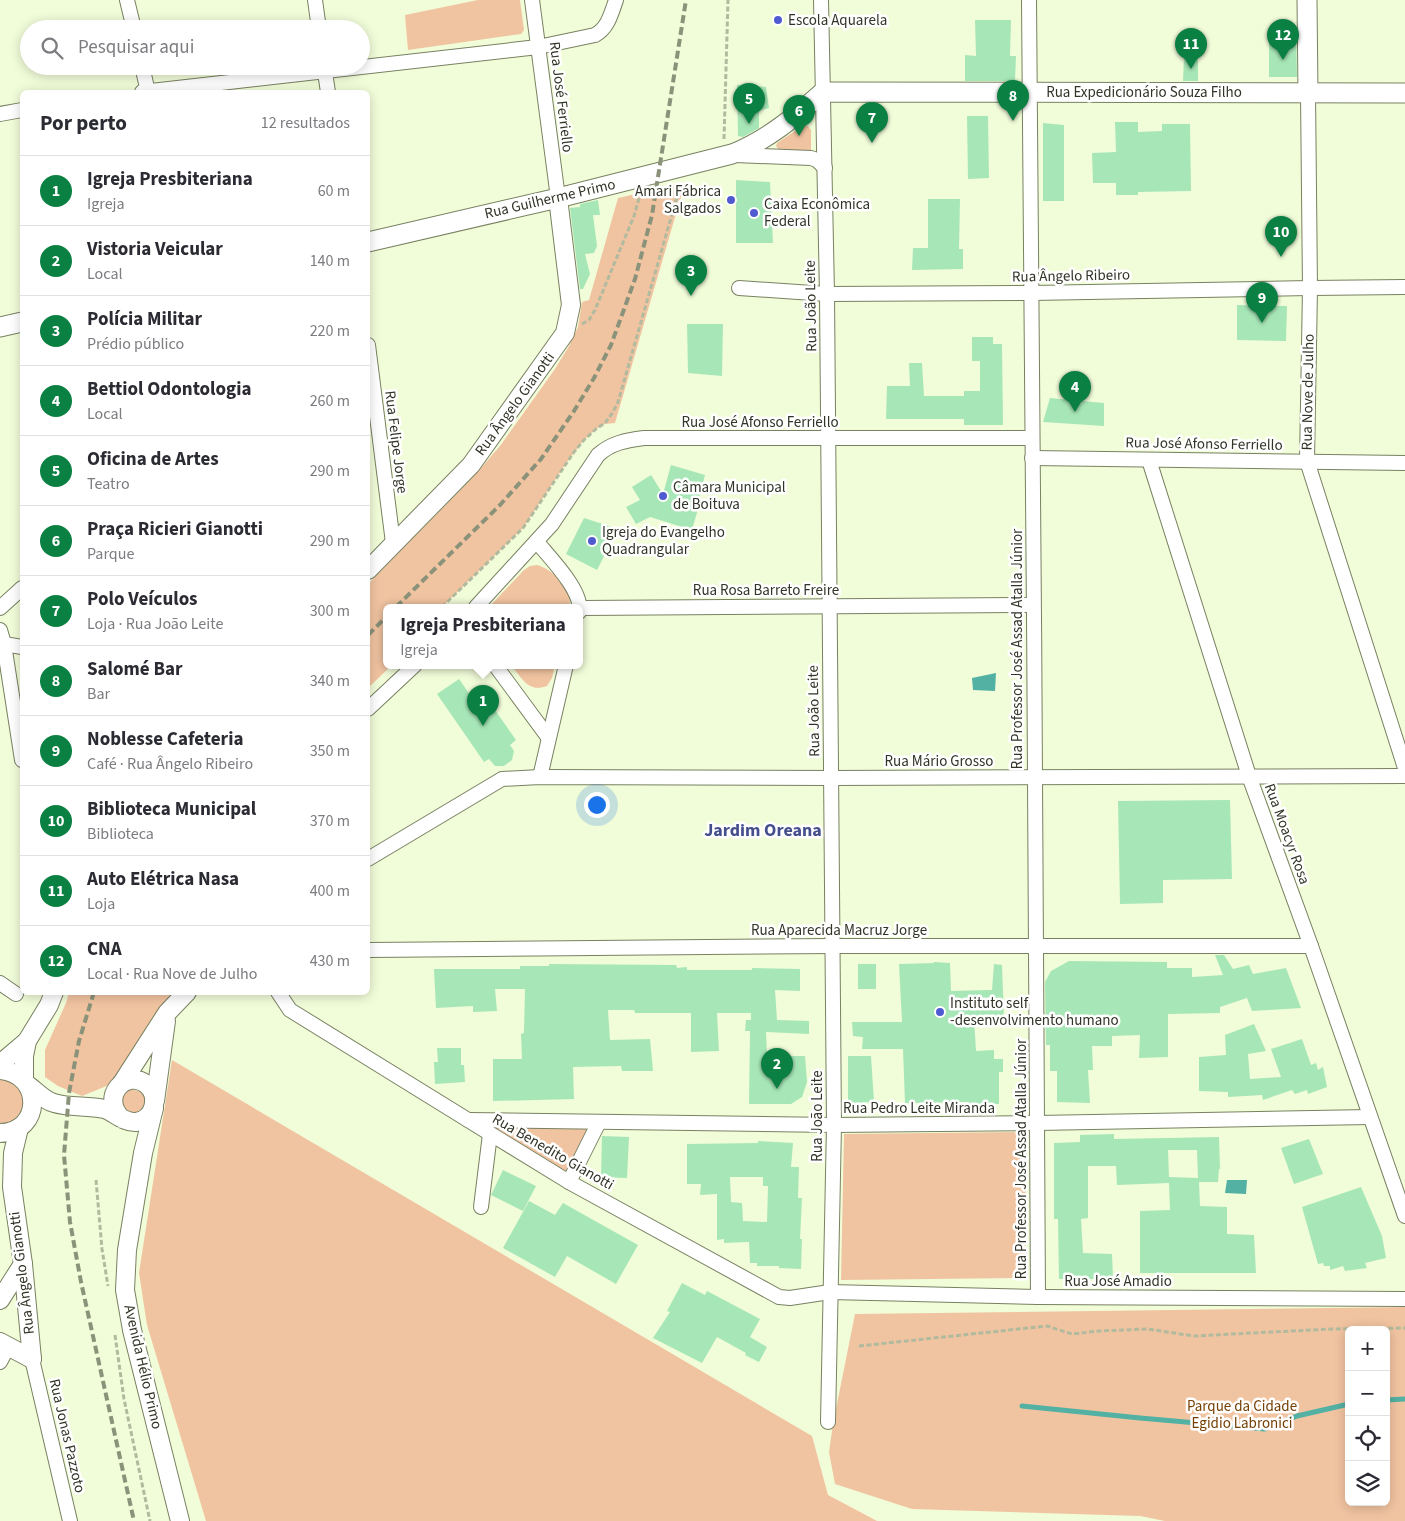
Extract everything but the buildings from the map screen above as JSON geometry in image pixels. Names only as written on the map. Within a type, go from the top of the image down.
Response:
[{"type":"main road","name":"Rua Nove de Julho","points":[[1307,0],[1308,93]]},
{"type":"main road","name":"Rua Guilherme Primo","points":[[370,242],[558,198],[728,155],[748,148],[760,141],[805,108],[823,92]]},
{"type":"main road","name":"Rua Expedicionário Souza Filho","points":[[823,92],[1405,93]]},
{"type":"main road","points":[[0,327],[20,322]]},
{"type":"street","points":[[127,0],[132,20]]},
{"type":"street","points":[[315,0],[318,20]]},
{"type":"street","name":"Rua José Ferriello","points":[[532,0],[558,198]]},
{"type":"street","points":[[370,64],[538,46],[594,35],[601,32],[608,21],[616,0]]},
{"type":"street","name":"Rua João Leite","points":[[821,0],[827,294],[834,1125],[828,1422]]},
{"type":"street","name":"Rua Professor José Assad Atalla Júnior","points":[[1029,0],[1038,1297]]},
{"type":"street","points":[[143,75],[146,90]]},
{"type":"street","points":[[161,90],[278,75]]},
{"type":"street","points":[[325,75],[328,90]]},
{"type":"street","name":"Rua Nove de Julho","points":[[1308,93],[1310,288],[1307,462],[1405,768]]},
{"type":"street","points":[[0,114],[20,110]]},
{"type":"street","points":[[728,155],[812,158],[818,160],[825,168]]},
{"type":"street","name":"Rua Ângelo Gianotti","points":[[370,568],[470,465],[561,340],[568,324],[571,304],[558,198]]},
{"type":"street","name":"Rua Ângelo Ribeiro","points":[[739,288],[827,294],[1405,288]]},
{"type":"street","name":"Rua Felipe Jorge","points":[[370,362],[393,543]]},
{"type":"street","name":"Rua José Afonso Ferriello","points":[[479,604],[552,524],[594,459],[603,450],[614,444],[644,438],[1032,438]]},
{"type":"street","name":"Rua José Afonso Ferriello","points":[[1032,458],[1405,463]]},
{"type":"street","name":"Rua Moacyr Rosa","points":[[1149,460],[1249,776],[1311,946],[1405,1216]]},
{"type":"street","name":"Rua Rosa Barreto Freire","points":[[537,542],[575,589],[579,604]]},
{"type":"street","points":[[0,608],[20,590]]},
{"type":"street","name":"Rua Rosa Barreto Freire","points":[[583,610],[1033,605]]},
{"type":"street","points":[[0,630],[4,644],[20,747]]},
{"type":"street","points":[[4,644],[20,647]]},
{"type":"street","points":[[370,707],[411,669]]},
{"type":"street","points":[[498,669],[548,737]]},
{"type":"street","points":[[540,777],[565,669]]},
{"type":"street","name":"Rua Mário Grosso","points":[[370,858],[502,779],[540,777],[1405,776]]},
{"type":"street","name":"Rua Aparecida Macruz Jorge","points":[[370,950],[833,946],[1311,946]]},
{"type":"street","points":[[0,983],[16,994]]},
{"type":"street","points":[[26,1083],[24,1056],[28,1041],[53,995]]},
{"type":"street","points":[[143,1153],[133,1127],[113,1107],[112,1100],[167,1013],[184,995]]},
{"type":"street","name":"Rua Benedito Gianotti","points":[[280,995],[290,1010],[569,1182],[776,1296],[790,1298],[830,1292]]},
{"type":"street","name":"Avenida Hélio Primo","points":[[167,1013],[154,1104],[143,1153],[127,1250],[126,1290],[132,1330],[180,1521]]},
{"type":"street","points":[[0,1064],[28,1041]]},
{"type":"street","points":[[0,1070],[17,1074],[52,1103],[104,1110],[136,1122],[150,1115],[154,1104],[154,1095],[147,1084],[135,1080],[120,1086],[90,1107]]},
{"type":"street","name":"Rua Ângelo Gianotti","points":[[26,1083],[32,1095],[33,1104],[31,1113],[23,1124],[13,1153],[12,1187],[23,1264],[32,1359]]},
{"type":"street","points":[[0,1133],[12,1132],[40,1114],[52,1103]]},
{"type":"street","name":"Rua Pedro Leite Miranda","points":[[468,1120],[834,1125],[1370,1117]]},
{"type":"street","points":[[569,1182],[599,1122]]},
{"type":"street","points":[[481,1207],[490,1134]]},
{"type":"street","name":"Rua Ângelo Gianotti","points":[[0,1168],[12,1187]]},
{"type":"street","points":[[0,1300],[23,1264]]},
{"type":"street","name":"Rua José Amadio","points":[[830,1292],[1038,1297],[1405,1299]]},
{"type":"street","points":[[3,1350],[32,1359]]},
{"type":"street","name":"Rua Jonas Pazzoto","points":[[32,1359],[70,1521]]},
{"type":"path","points":[[728,0],[724,145],[728,155]]},
{"type":"path","points":[[445,604],[524,528],[574,452],[590,434],[605,424],[613,412],[618,402],[686,166]]},
{"type":"path","points":[[568,324],[578,327],[589,320],[595,310],[634,216],[641,192],[642,177]]},
{"type":"path","points":[[859,1346],[1047,1326],[1072,1334],[1148,1329],[1194,1336],[1331,1329],[1405,1328]]},
{"type":"green space","points":[[478,0],[520,0],[524,30],[521,34],[408,50],[405,15]]},
{"type":"green space","points":[[804,125],[808,126],[811,130],[811,153],[779,150],[776,146],[777,143]]},
{"type":"green space","points":[[685,183],[615,423],[605,424],[584,440],[523,528],[445,604],[383,604],[383,669],[388,669],[370,686],[370,582],[474,476],[500,446],[555,369],[578,327],[582,302],[589,300],[618,198]]},
{"type":"green space","points":[[537,565],[556,576],[565,587],[570,604],[492,604],[530,566]]},
{"type":"green space","points":[[514,669],[554,669],[552,678],[547,686],[535,688],[522,679]]},
{"type":"green space","points":[[68,995],[175,995],[109,1085],[82,1096],[58,1086],[45,1077],[45,1050]]},
{"type":"green space","points":[[172,1060],[812,1436],[828,1495],[877,1521],[206,1521],[147,1325],[139,1273]]},
{"type":"green space","points":[[0,1080],[12,1082],[25,1094],[23,1115],[11,1124],[0,1124]]},
{"type":"green space","points":[[130,1090],[139,1091],[145,1098],[145,1109],[134,1115],[123,1111],[122,1107],[123,1096]]},
{"type":"green space","points":[[491,1126],[590,1127],[567,1172]]},
{"type":"green space","points":[[1027,1132],[1024,1278],[841,1280],[844,1134]]},
{"type":"green space","name":"Parque da Cidade Egidio Labronici","points":[[1405,1307],[1405,1521],[1165,1521],[1140,1516],[912,1509],[835,1484],[829,1452],[855,1314]]},
{"type":"water","points":[[996,673],[995,691],[973,690],[972,678]]},
{"type":"water","points":[[1227,1180],[1247,1180],[1246,1194],[1225,1193]]},
{"type":"waterway","points":[[1390,1400],[1405,1399]]},
{"type":"waterway","points":[[1022,1406],[1265,1429],[1297,1416],[1345,1405]]},
{"type":"railway","points":[[399,604],[500,505],[541,459],[574,411],[611,345],[635,279],[652,215],[686,0]]},
{"type":"railway","points":[[370,633],[383,620]]},
{"type":"railway","points":[[93,995],[79,1041],[69,1093],[64,1155],[70,1222],[81,1282],[134,1521]]},
{"type":"place","name":"Escola Aquarela","points":[[778,20]]},
{"type":"place","name":"CNA","points":[[1283,60]]},
{"type":"place","name":"Auto Elétrica Nasa","points":[[1191,69]]},
{"type":"place","name":"Salomé Bar","points":[[1013,121]]},
{"type":"place","name":"Oficina de Artes","points":[[749,124]]},
{"type":"place","name":"Praça Ricieri Gianotti","points":[[799,136]]},
{"type":"place","name":"Polo Veículos","points":[[872,143]]},
{"type":"place","name":"Amari Fábrica Salgados","points":[[731,200]]},
{"type":"place","name":"Caixa Econômica Federal","points":[[754,213]]},
{"type":"place","name":"Biblioteca Municipal","points":[[1281,257]]},
{"type":"place","name":"Polícia Militar","points":[[691,296]]},
{"type":"place","name":"Noblesse Cafeteria","points":[[1262,323]]},
{"type":"place","name":"Bettiol Odontologia","points":[[1075,412]]},
{"type":"place","name":"Câmara Municipal de Boituva","points":[[663,496]]},
{"type":"place","name":"Igreja do Evangelho Quadrangular","points":[[592,541]]},
{"type":"place","name":"Igreja Presbiteriana","points":[[483,726]]},
{"type":"place","name":"Instituto self -desenvolvimento humano","points":[[940,1012]]},
{"type":"place","name":"Vistoria Veicular","points":[[777,1089]]},
{"type":"district","name":"Jardim Oreana","points":[[763,830]]}]
